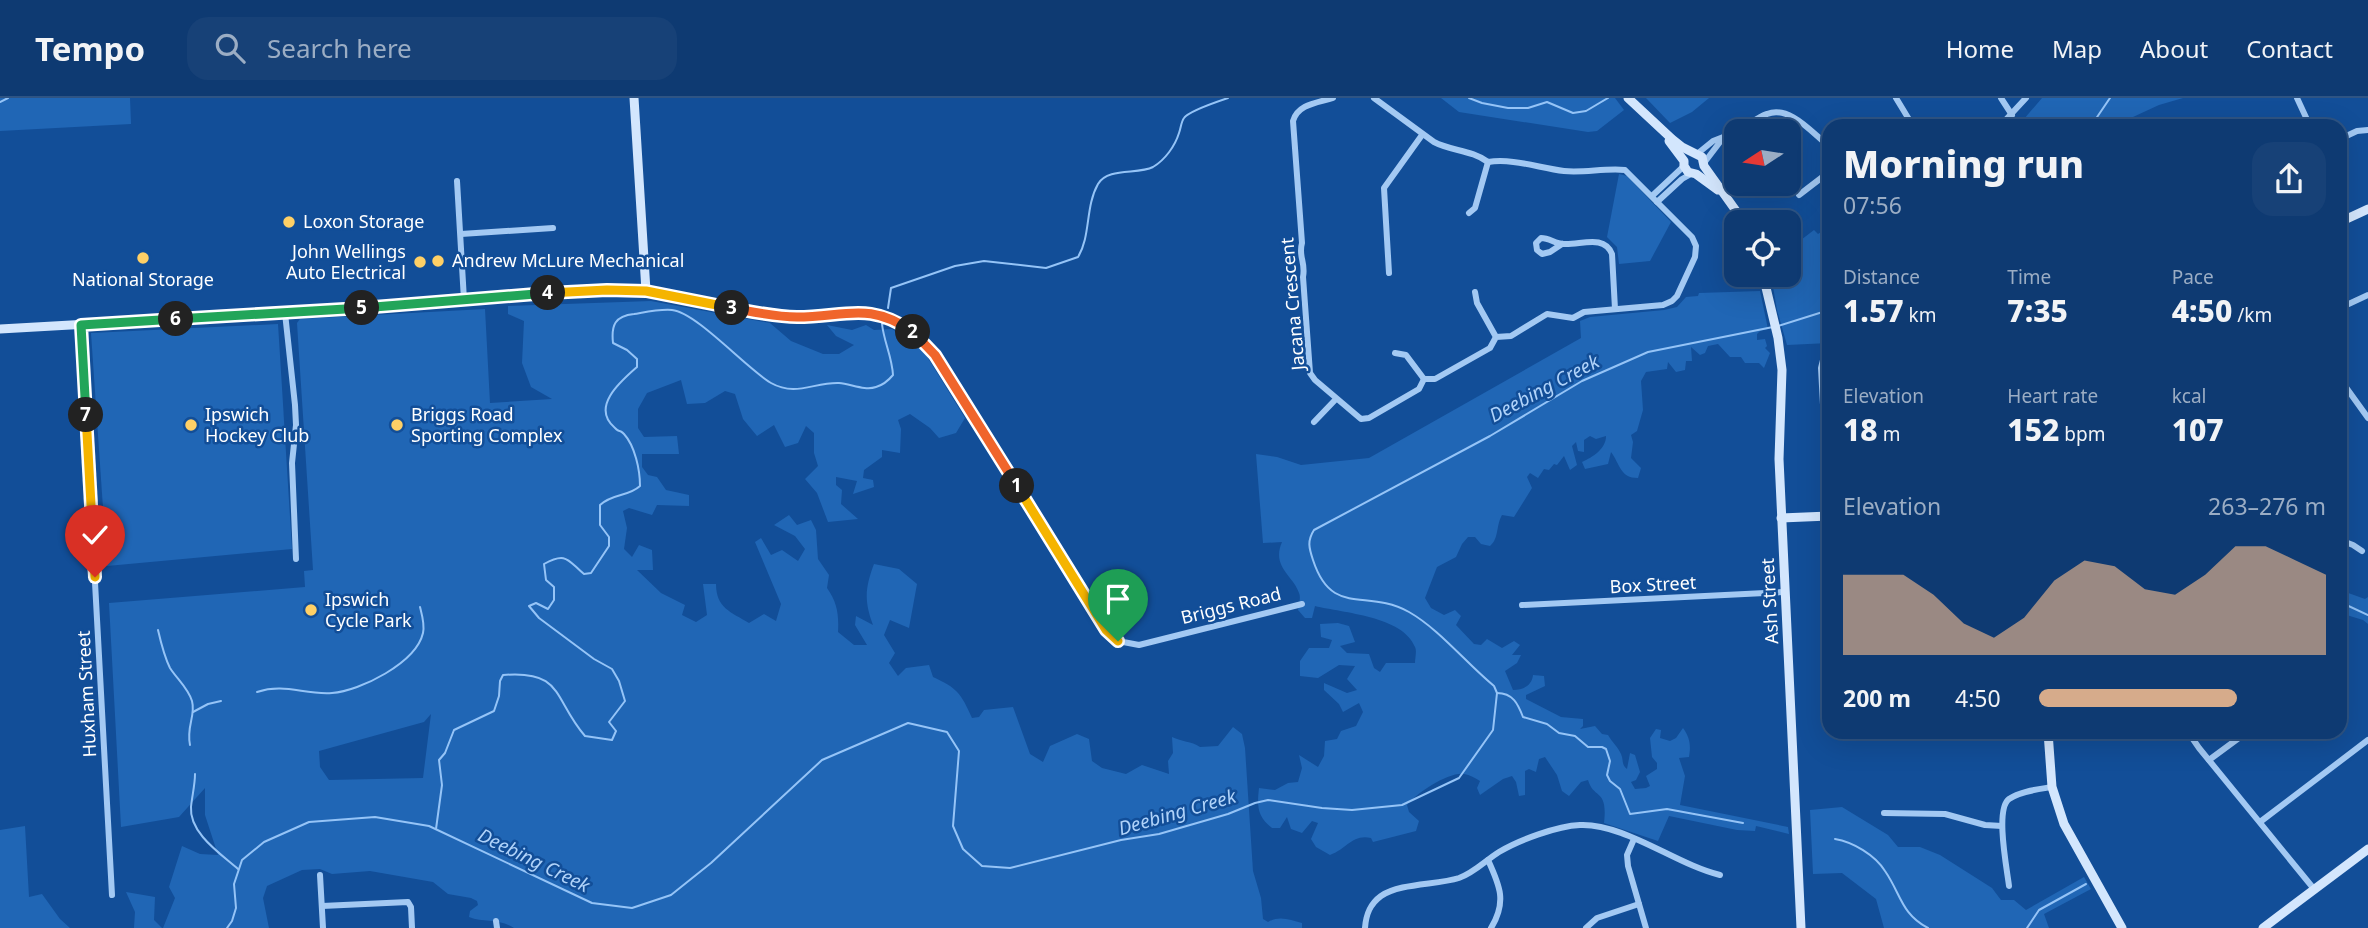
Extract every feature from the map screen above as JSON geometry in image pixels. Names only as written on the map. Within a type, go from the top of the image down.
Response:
[{"type":"main road","points":[[634,98],[646,291]]},
{"type":"main road","points":[[1628,98],[1682,147],[1702,157],[1724,194]]},
{"type":"main road","points":[[1657,126],[1689,169],[1724,194]]},
{"type":"main road","points":[[1689,169],[1686,157],[1695,154]]},
{"type":"main road","points":[[1689,169],[1704,164]]},
{"type":"main road","points":[[2347,219],[2368,209]]},
{"type":"main road","name":"Ash Street","points":[[1766,287],[1782,370],[1779,440],[1801,928]]},
{"type":"main road","name":"Briggs Road","points":[[0,329],[285,313],[607,290],[646,291]]},
{"type":"main road","points":[[1782,518],[1822,516]]},
{"type":"main road","points":[[2049,739],[2052,787],[2064,824],[2122,928]]},
{"type":"main road","points":[[2263,928],[2368,849]]},
{"type":"street","name":"Jacana Crescent","points":[[1333,98],[1303,107],[1296,112],[1293,121],[1302,243],[1299,253],[1305,267],[1303,277],[1309,366],[1315,380],[1361,419],[1369,418],[1419,389],[1424,379],[1435,379],[1490,348],[1496,337],[1511,336],[1547,313],[1573,318],[1584,312],[1663,305],[1677,296],[1695,257],[1696,246],[1692,237],[1625,170],[1565,171],[1500,160],[1488,162],[1478,155],[1444,147],[1422,135],[1374,98]]},
{"type":"street","points":[[1896,98],[1909,119]]},
{"type":"street","points":[[2001,98],[2012,115]]},
{"type":"street","points":[[2008,119],[2026,98]]},
{"type":"street","points":[[2297,98],[2307,119]]},
{"type":"street","points":[[1759,119],[1779,111],[1796,119]]},
{"type":"street","points":[[1801,123],[1822,140]]},
{"type":"street","points":[[2347,136],[2368,130]]},
{"type":"street","points":[[1389,273],[1384,188],[1422,135]]},
{"type":"street","points":[[1695,154],[1713,141],[1723,138]]},
{"type":"street","points":[[1704,164],[1723,138]]},
{"type":"street","points":[[1469,214],[1475,208],[1488,162]]},
{"type":"street","points":[[1652,196],[1689,169]]},
{"type":"street","points":[[1657,202],[1689,169]]},
{"type":"street","points":[[1801,193],[1822,177]]},
{"type":"street","points":[[457,181],[464,300]]},
{"type":"street","points":[[461,234],[554,228]]},
{"type":"street","points":[[1562,244],[1601,242],[1609,246],[1612,254],[1615,309]]},
{"type":"street","name":"Briggs Road","points":[[646,291],[786,317],[856,311],[888,317],[912,331],[935,355],[1106,630],[1118,641],[1139,645],[1302,604]]},
{"type":"street","points":[[1475,292],[1477,303],[1496,337]]},
{"type":"street","points":[[2347,305],[2368,295]]},
{"type":"street","points":[[285,313],[296,425],[292,463],[296,559]]},
{"type":"street","name":"Huxham Street","points":[[81,325],[112,895]]},
{"type":"street","points":[[1395,353],[1406,355],[1424,379]]},
{"type":"street","points":[[1822,364],[1822,386]]},
{"type":"street","points":[[2347,389],[2368,418]]},
{"type":"street","points":[[1314,422],[1336,399]]},
{"type":"street","points":[[2361,408],[2368,403]]},
{"type":"street","points":[[2347,542],[2362,551]]},
{"type":"street","name":"Box Street","points":[[1522,605],[1785,592]]},
{"type":"street","points":[[2193,739],[2314,889]]},
{"type":"street","points":[[2209,760],[2238,739]]},
{"type":"street","points":[[2260,822],[2368,740]]},
{"type":"street","points":[[2009,886],[2003,826],[2007,799],[2052,787]]},
{"type":"street","points":[[1884,813],[1945,814],[1985,825],[2003,826]]},
{"type":"street","points":[[1365,928],[1370,906],[1389,892],[1461,877],[1517,843],[1580,825],[1602,827],[1682,859],[1703,871],[1720,875]]},
{"type":"street","points":[[1634,839],[1627,855],[1628,866],[1646,928]]},
{"type":"street","points":[[1488,860],[1501,894],[1499,915],[1491,928]]},
{"type":"street","points":[[320,875],[323,928]]},
{"type":"street","points":[[322,906],[408,902],[411,907],[412,928]]},
{"type":"street","points":[[1586,928],[1597,918],[1639,904]]},
{"type":"shaded area","points":[[0,98],[130,98],[131,124],[0,131]]},
{"type":"shaded area","points":[[1441,98],[1615,98],[1624,110],[1597,131],[1588,132],[1459,112]]},
{"type":"shaded area","points":[[1646,98],[1709,98],[1692,112],[1670,123]]},
{"type":"shaded area","points":[[2042,98],[2183,98],[2159,105],[2132,119],[2024,119]]},
{"type":"shaded area","points":[[1619,174],[1627,176],[1671,222],[1650,261],[1619,264],[1617,247],[1607,237]]},
{"type":"shaded area","points":[[1814,230],[1818,234],[1822,231],[1822,343],[1787,345],[1773,287],[1801,287],[1801,240]]},
{"type":"shaded area","points":[[1760,291],[1768,329],[1757,334],[1757,340],[1765,339],[1765,348],[1770,353],[1764,368],[1759,363],[1745,363],[1741,357],[1730,357],[1718,344],[1708,346],[1705,353],[1700,355],[1691,347],[1692,361],[1686,361],[1685,370],[1676,372],[1668,362],[1667,369],[1646,372],[1641,381],[1643,410],[1637,431],[1631,435],[1631,458],[1641,468],[1638,478],[1627,476],[1611,452],[1608,464],[1585,469],[1582,462],[1601,449],[1606,436],[1596,439],[1590,436],[1584,440],[1584,452],[1578,451],[1576,442],[1572,446],[1577,465],[1570,470],[1564,456],[1557,465],[1554,464],[1549,470],[1544,469],[1538,478],[1530,473],[1527,477],[1532,488],[1514,517],[1502,515],[1493,543],[1490,546],[1481,544],[1475,537],[1468,537],[1456,557],[1437,567],[1425,598],[1431,608],[1444,615],[1455,610],[1461,616],[1456,625],[1474,644],[1481,645],[1487,639],[1502,648],[1514,641],[1520,645],[1512,655],[1521,655],[1517,663],[1505,671],[1513,690],[1527,686],[1533,675],[1544,676],[1545,686],[1526,695],[1526,699],[1561,717],[1583,719],[1580,729],[1595,726],[1602,734],[1608,735],[1620,751],[1627,769],[1630,753],[1635,755],[1640,772],[1636,780],[1631,782],[1635,789],[1650,786],[1646,776],[1657,769],[1657,763],[1652,757],[1650,738],[1656,729],[1661,730],[1660,738],[1670,741],[1676,738],[1683,728],[1689,738],[1690,749],[1689,757],[1679,758],[1685,776],[1680,805],[1788,827],[1789,834],[1756,826],[1755,831],[1737,830],[1669,816],[1658,841],[1604,823],[1604,804],[1588,780],[1581,782],[1569,796],[1562,791],[1557,775],[1545,757],[1539,759],[1536,772],[1529,769],[1525,771],[1525,795],[1519,796],[1512,776],[1480,795],[1477,788],[1480,781],[1464,774],[1450,776],[1425,789],[1407,805],[1409,812],[1419,821],[1416,831],[1373,842],[1371,838],[1359,838],[1330,855],[1316,847],[1311,839],[1318,823],[1312,821],[1302,833],[1291,829],[1287,817],[1280,828],[1272,828],[1267,824],[1259,810],[1259,788],[1275,790],[1288,783],[1298,782],[1302,768],[1299,755],[1318,767],[1324,756],[1325,741],[1337,739],[1341,731],[1356,726],[1363,712],[1359,703],[1343,712],[1339,704],[1324,690],[1324,683],[1347,693],[1357,690],[1347,679],[1355,666],[1339,665],[1318,678],[1300,676],[1300,661],[1309,648],[1329,648],[1332,640],[1321,637],[1320,624],[1338,623],[1349,626],[1355,642],[1340,646],[1347,653],[1369,654],[1374,668],[1380,672],[1386,663],[1415,663],[1416,650],[1408,637],[1385,622],[1315,606],[1312,618],[1305,618],[1298,610],[1299,593],[1279,558],[1282,542],[1263,543],[1256,454],[1301,465],[1369,458],[1581,338],[1580,321],[1590,317],[1677,307],[1686,297],[1698,296],[1699,293]]},
{"type":"shaded area","points":[[651,301],[770,323],[791,341],[823,354],[839,354],[854,345],[836,336],[827,325],[852,330],[866,325],[874,330],[892,329],[923,350],[965,418],[956,433],[939,438],[910,414],[898,420],[901,429],[900,453],[882,450],[882,457],[864,470],[863,478],[873,480],[874,487],[853,494],[857,481],[836,477],[836,485],[842,490],[841,504],[858,519],[828,522],[817,493],[805,479],[818,466],[814,453],[814,433],[806,426],[798,443],[785,447],[774,425],[757,436],[743,419],[735,394],[725,391],[705,403],[687,404],[681,380],[647,393],[638,409],[638,428],[644,437],[677,436],[679,454],[642,454],[642,467],[648,475],[657,477],[666,490],[689,495],[689,506],[657,505],[652,515],[629,508],[623,511],[627,528],[624,549],[632,557],[639,545],[652,550],[653,570],[637,570],[661,593],[685,605],[682,615],[696,622],[707,615],[703,584],[716,584],[722,604],[749,623],[764,614],[776,621],[781,604],[755,542],[761,538],[771,555],[782,550],[798,561],[805,549],[795,536],[774,525],[789,515],[797,525],[811,520],[816,530],[818,559],[829,575],[827,588],[837,608],[838,632],[854,645],[867,645],[855,625],[856,616],[873,625],[867,594],[874,564],[899,569],[917,584],[909,628],[890,620],[884,635],[895,653],[889,663],[898,676],[906,668],[929,665],[933,677],[957,692],[972,718],[979,717],[984,710],[1013,707],[1030,754],[1043,762],[1050,746],[1077,734],[1089,739],[1092,761],[1102,768],[1126,774],[1142,765],[1169,774],[1168,761],[1173,753],[1172,737],[1200,747],[1218,746],[1233,727],[1242,734],[1245,748],[1253,871],[1261,898],[1263,919],[1268,922],[1281,918],[1302,923],[1302,928],[514,928],[503,923],[469,917],[470,911],[478,905],[477,901],[448,894],[433,882],[370,871],[332,874],[320,869],[302,870],[267,886],[263,898],[269,928],[163,928],[175,898],[169,887],[182,846],[200,854],[218,855],[205,815],[205,788],[179,817],[121,827],[109,603],[305,587],[304,571],[313,570],[297,323],[300,319],[485,309],[490,403],[552,399],[531,387],[522,363],[524,321],[508,314],[508,306]],"holes":[[[431,714],[423,778],[329,780],[320,767],[319,751],[424,722]]]},
{"type":"shaded area","name":"Ipswich Hockey Club","points":[[278,324],[292,549],[107,566],[91,333]]},
{"type":"shaded area","points":[[2347,593],[2365,599],[2368,597],[2368,624],[2347,615]]},
{"type":"shaded area","points":[[1842,807],[1888,835],[1898,847],[1920,847],[1940,855],[1992,888],[2001,900],[2014,900],[2026,910],[2084,877],[2091,889],[2044,914],[2049,928],[1884,928],[1876,899],[1842,873],[1813,874],[1810,810]]},
{"type":"shaded area","points":[[25,826],[29,897],[42,894],[70,928],[0,928],[0,830]]},
{"type":"shaded area","points":[[126,892],[155,897],[154,920],[162,928],[134,928],[135,912]]},
{"type":"waterway","points":[[0,102],[8,98]]},
{"type":"waterway","points":[[888,308],[891,288],[955,266],[984,261],[1046,268],[1078,257],[1085,240],[1091,202],[1098,184],[1109,175],[1153,167],[1162,161],[1172,148],[1187,115],[1228,98]]},
{"type":"waterway","points":[[1469,98],[1508,108],[1528,108],[1547,102],[1573,113],[1586,111],[1608,98]]},
{"type":"waterway","name":"Deebing Creek","points":[[2096,119],[2110,98]]},
{"type":"waterway","points":[[436,829],[442,785],[439,760],[445,753],[454,730],[494,711],[503,675],[537,677],[547,682],[585,736],[612,740],[616,731],[609,722],[625,701],[612,669],[594,659],[539,618],[529,606],[536,603],[548,609],[554,600],[554,587],[546,580],[544,564],[563,558],[584,574],[591,573],[609,546],[609,537],[600,525],[600,505],[640,486],[638,466],[631,445],[624,434],[608,420],[606,412],[607,403],[616,387],[637,367],[637,359],[613,343],[614,326],[618,319],[653,311],[672,310],[682,313],[708,330],[761,376],[771,383],[789,389],[830,383],[872,388],[885,382],[893,375],[883,331],[884,323]]},
{"type":"waterway","name":"Deebing Creek","points":[[1778,326],[1822,312]]},
{"type":"waterway","name":"Deebing Creek","points":[[227,928],[236,908],[234,884],[242,860],[264,842],[309,822],[375,817],[429,826],[592,903],[632,908],[671,895],[711,863],[822,760],[908,723],[947,732],[959,751],[953,826],[963,849],[982,866],[1010,868],[1121,840],[1159,834],[1268,800],[1352,810],[1402,805],[1459,778],[1493,730],[1497,693],[1494,686],[1442,637],[1409,612],[1393,605],[1340,596],[1330,589],[1321,578],[1310,552],[1314,530],[1490,436],[1582,381],[1648,352],[1773,327]]},
{"type":"waterway","points":[[2347,605],[2368,615]]},
{"type":"waterway","points":[[257,692],[286,689],[332,693],[357,687],[385,674],[399,665],[418,644],[424,630],[420,607]]},
{"type":"waterway","points":[[158,630],[170,668],[192,701],[190,745]]},
{"type":"waterway","points":[[1497,693],[1511,697],[1523,717],[1547,724],[1559,733],[1575,736],[1588,747],[1606,749],[1610,761],[1607,775],[1620,789],[1630,814],[1667,809],[1743,823]]},
{"type":"waterway","points":[[193,712],[221,701]]},
{"type":"waterway","points":[[195,774],[191,807],[195,826],[207,842],[238,869]]},
{"type":"waterway","points":[[1835,839],[1856,846],[1876,860],[1907,910],[1928,928]]},
{"type":"waterway","points":[[2027,928],[2039,910],[2086,884]]},
{"type":"place","name":"Loxon Storage","points":[[289,222]]},
{"type":"place","name":"National Storage","points":[[143,258]]},
{"type":"place","name":"Andrew McLure Mechanical","points":[[438,261]]},
{"type":"place","name":"John Wellings Auto Electrical","points":[[420,262]]},
{"type":"place","name":"Ipswich Hockey Club","points":[[191,425]]},
{"type":"place","name":"Briggs Road Sporting Complex","points":[[397,425]]},
{"type":"place","name":"Ipswich Cycle Park","points":[[311,610]]},
{"type":"route","points":[[95,577],[81,325],[369,308],[546,293],[646,291],[786,317],[856,311],[888,317],[912,331],[935,355],[1106,630],[1118,641]]}]
